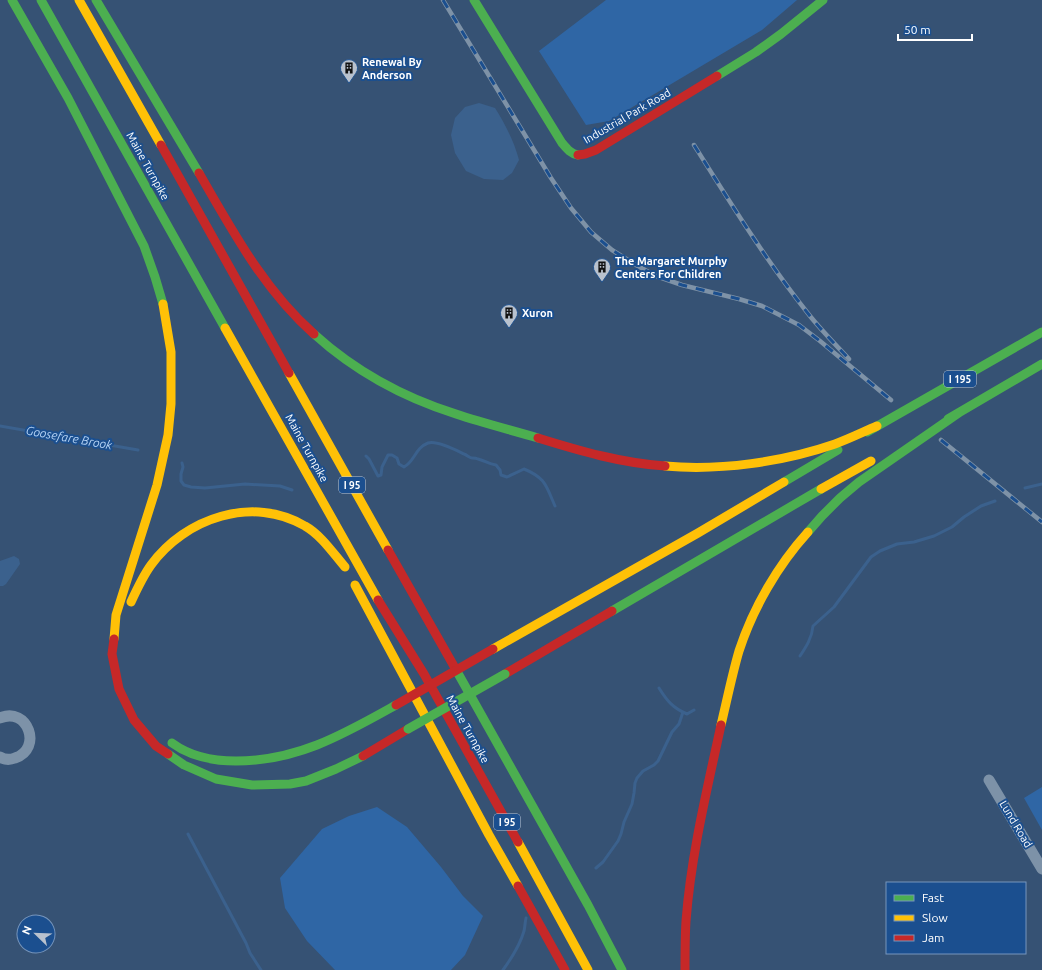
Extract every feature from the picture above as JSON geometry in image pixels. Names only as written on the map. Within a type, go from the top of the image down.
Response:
[{"type":"main road","points":[[12,0],[68,98],[144,246],[161,296],[168,331],[170,352],[172,404],[168,436],[153,498],[116,615],[112,637],[112,662],[121,697],[126,709],[136,724],[150,740],[169,756],[179,763],[202,774],[237,783],[256,785],[291,784],[324,774],[348,764],[842,477],[960,412]]},
{"type":"main road","name":"Maine Turnpike","points":[[41,0],[373,591],[431,688],[503,814],[588,970]]},
{"type":"main road","name":"Maine Turnpike","points":[[80,0],[588,905],[622,970]]},
{"type":"main road","points":[[96,0],[248,256],[264,278],[282,301],[310,331],[339,355],[379,382],[436,407],[592,454],[635,463],[674,467],[719,467],[760,462],[829,446],[877,426]]},
{"type":"main road","name":"Industrial Park Road","points":[[474,0],[566,150],[579,155],[596,150],[756,52],[781,34],[822,0]]},
{"type":"main road","name":"I 195","points":[[877,426],[1042,332]]},
{"type":"main road","name":"I 195","points":[[960,412],[1042,364]]},
{"type":"main road","points":[[685,970],[684,942],[687,900],[697,841],[730,680],[742,642],[760,601],[780,568],[802,538],[842,497],[882,465],[960,412]]},
{"type":"main road","points":[[164,737],[175,746],[200,756],[216,760],[237,761],[269,759],[298,753],[322,744],[396,705],[698,533],[877,426]]},
{"type":"main road","points":[[129,610],[141,580],[162,552],[180,537],[197,526],[211,519],[231,513],[259,512],[276,514],[295,521],[314,533],[349,574]]},
{"type":"main road","points":[[326,532],[485,828],[565,970]]},
{"type":"street","points":[[0,718],[3,716],[11,716],[24,722],[30,734],[30,742],[23,754],[17,758],[3,759],[0,757]]},
{"type":"street","name":"Lund Road","points":[[989,780],[1042,869]]},
{"type":"shaded area","points":[[606,0],[797,0],[762,30],[609,121],[586,125],[539,51]]},
{"type":"shaded area","points":[[479,103],[495,108],[515,146],[519,160],[512,173],[503,180],[484,179],[466,171],[455,153],[451,135],[455,118],[465,107]]},
{"type":"shaded area","points":[[14,556],[19,559],[20,564],[6,584],[0,586],[0,561]]},
{"type":"shaded area","points":[[1042,787],[1042,830],[1024,798]]},
{"type":"shaded area","points":[[377,807],[407,827],[463,896],[483,916],[465,955],[451,970],[335,970],[307,941],[285,908],[280,878],[322,829],[349,816]]},
{"type":"waterway","name":"Goosefare Brook","points":[[0,426],[138,450]]},
{"type":"waterway","name":"Goosefare Brook","points":[[366,456],[378,476],[381,475],[382,467],[388,455],[392,455],[397,458],[399,464],[404,467],[424,445],[432,442],[441,444],[471,458],[476,458],[496,465],[500,470],[501,475],[507,477],[524,469],[531,472],[544,483],[555,506]]},
{"type":"waterway","name":"Goosefare Brook","points":[[182,463],[183,467],[181,481],[184,485],[191,487],[205,488],[245,484],[280,486],[292,490]]},
{"type":"waterway","name":"Goosefare Brook","points":[[1025,488],[1042,484]]},
{"type":"waterway","name":"Goosefare Brook","points":[[800,656],[810,638],[813,626],[834,607],[871,557],[880,551],[897,544],[914,542],[934,536],[952,527],[981,506],[995,501]]},
{"type":"waterway","name":"Goosefare Brook","points":[[659,688],[674,707],[687,714],[694,710]]},
{"type":"waterway","points":[[596,868],[603,862],[618,841],[632,804],[637,778],[643,771],[658,761],[672,732],[679,724],[683,712]]},
{"type":"waterway","points":[[188,834],[250,953],[261,970]]},
{"type":"waterway","points":[[503,970],[520,941],[524,931],[526,918]]},
{"type":"railway","points":[[443,0],[551,178],[571,208],[591,232],[612,250],[656,276],[682,285],[762,306],[799,325],[891,400]]},
{"type":"railway","points":[[694,145],[764,254],[794,296],[824,333],[849,359]]},
{"type":"railway","points":[[941,440],[1042,522]]},
{"type":"traffic: fast","points":[[12,0],[68,98],[144,246],[163,304]]},
{"type":"traffic: fast","points":[[41,0],[225,328]]},
{"type":"traffic: fast","points":[[96,0],[199,173]]},
{"type":"traffic: fast","points":[[474,0],[562,143],[567,149],[578,155]]},
{"type":"traffic: fast","points":[[717,76],[756,52],[823,0]]},
{"type":"traffic: fast","points":[[867,432],[1042,332]]},
{"type":"traffic: fast","points":[[314,334],[330,348],[363,372],[417,400],[456,414],[538,438]]},
{"type":"traffic: fast","points":[[948,419],[1042,364]]},
{"type":"traffic: fast","points":[[808,532],[840,498],[859,482],[960,412]]},
{"type":"traffic: fast","points":[[784,482],[838,450]]},
{"type":"traffic: fast","points":[[612,611],[821,489]]},
{"type":"traffic: fast","points":[[455,668],[588,905],[622,970]]},
{"type":"traffic: fast","points":[[408,729],[505,674]]},
{"type":"traffic: fast","points":[[172,743],[187,752],[211,759],[236,761],[259,760],[300,751],[320,744],[358,726],[396,705]]},
{"type":"traffic: fast","points":[[168,754],[184,765],[216,779],[252,785],[290,784],[306,781],[363,756]]},
{"type":"traffic: slow","points":[[79,0],[161,145]]},
{"type":"traffic: slow","points":[[114,639],[116,615],[157,485],[168,435],[171,404],[171,352],[163,304]]},
{"type":"traffic: slow","points":[[225,328],[378,600]]},
{"type":"traffic: slow","points":[[289,373],[388,550]]},
{"type":"traffic: slow","points":[[665,466],[729,466],[773,460],[794,456],[835,444],[877,426]]},
{"type":"traffic: slow","points":[[821,489],[871,461]]},
{"type":"traffic: slow","points":[[493,649],[698,533],[784,482]]},
{"type":"traffic: slow","points":[[131,602],[151,565],[165,549],[182,535],[201,524],[221,516],[242,512],[264,512],[285,517],[305,526],[322,539],[345,567]]},
{"type":"traffic: slow","points":[[721,725],[739,651],[751,619],[777,573],[808,532]]},
{"type":"traffic: slow","points":[[355,585],[489,835],[518,886]]},
{"type":"traffic: slow","points":[[518,842],[588,970]]},
{"type":"traffic: jam","points":[[578,155],[596,150],[717,76]]},
{"type":"traffic: jam","points":[[161,145],[289,373]]},
{"type":"traffic: jam","points":[[199,173],[264,279],[296,317],[314,334]]},
{"type":"traffic: jam","points":[[538,438],[585,452],[632,462],[665,466]]},
{"type":"traffic: jam","points":[[388,550],[455,668]]},
{"type":"traffic: jam","points":[[378,600],[424,674],[518,842]]},
{"type":"traffic: jam","points":[[505,674],[612,611]]},
{"type":"traffic: jam","points":[[114,639],[112,654],[119,689],[134,720],[156,746],[168,754]]},
{"type":"traffic: jam","points":[[396,705],[493,649]]},
{"type":"traffic: jam","points":[[685,970],[685,939],[688,896],[700,823],[721,725]]},
{"type":"traffic: jam","points":[[363,756],[408,729]]},
{"type":"traffic: jam","points":[[518,886],[565,970]]},
{"type":"place","name":"Renewal By Anderson","points":[[349,83]]},
{"type":"place","name":"The Margaret Murphy Centers For Children","points":[[602,282]]},
{"type":"place","name":"Xuron","points":[[509,328]]}]
